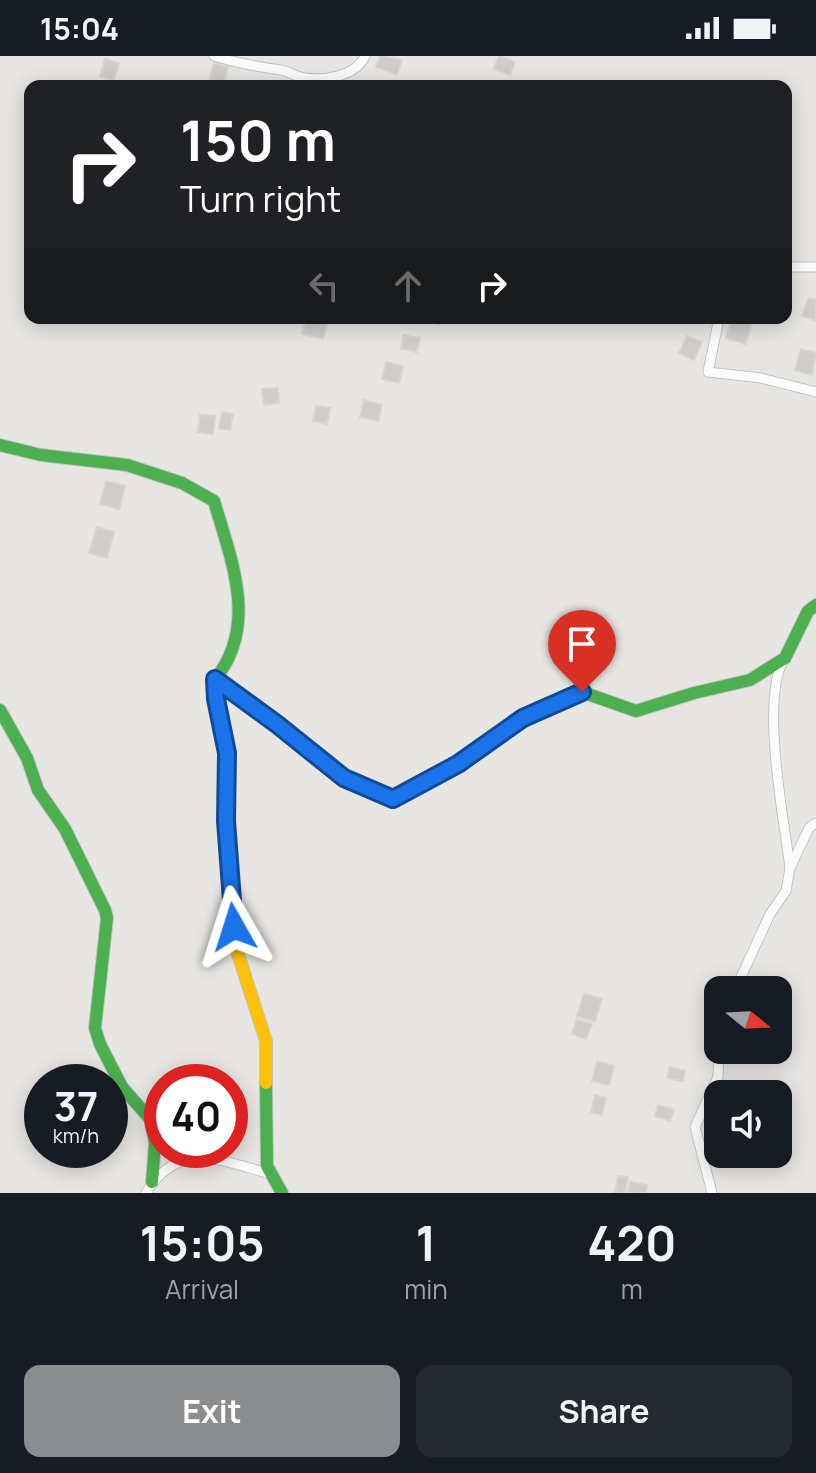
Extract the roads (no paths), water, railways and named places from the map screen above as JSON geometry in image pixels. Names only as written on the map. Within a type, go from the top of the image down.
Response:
[{"type":"street","points":[[214,56],[246,66],[285,71],[303,78],[334,77],[350,72],[361,65],[365,56]]},
{"type":"street","points":[[792,267],[816,267]]},
{"type":"street","points":[[718,324],[708,372],[761,378],[816,392]]},
{"type":"street","points":[[0,445],[41,455],[127,465],[182,483],[214,501],[238,584],[239,622],[232,648],[215,679],[227,753],[226,821],[236,948],[266,1041],[267,1166],[282,1193]]},
{"type":"street","points":[[790,868],[773,720],[776,672],[808,611],[816,605]]},
{"type":"street","points":[[215,679],[344,778],[393,799],[458,764],[523,718],[582,692],[636,711],[750,680],[785,658]]},
{"type":"street","points":[[0,710],[27,758],[38,790],[65,829],[105,910],[107,918],[98,1007],[94,1019],[101,1050],[118,1074],[122,1087],[151,1119],[155,1148],[149,1188]]},
{"type":"street","points":[[741,976],[770,914],[786,891],[790,868],[809,828],[816,823]]},
{"type":"street","points":[[712,1193],[695,1127],[718,1077],[718,1064]]},
{"type":"street","points":[[149,1188],[181,1160],[205,1156],[271,1174]]}]
